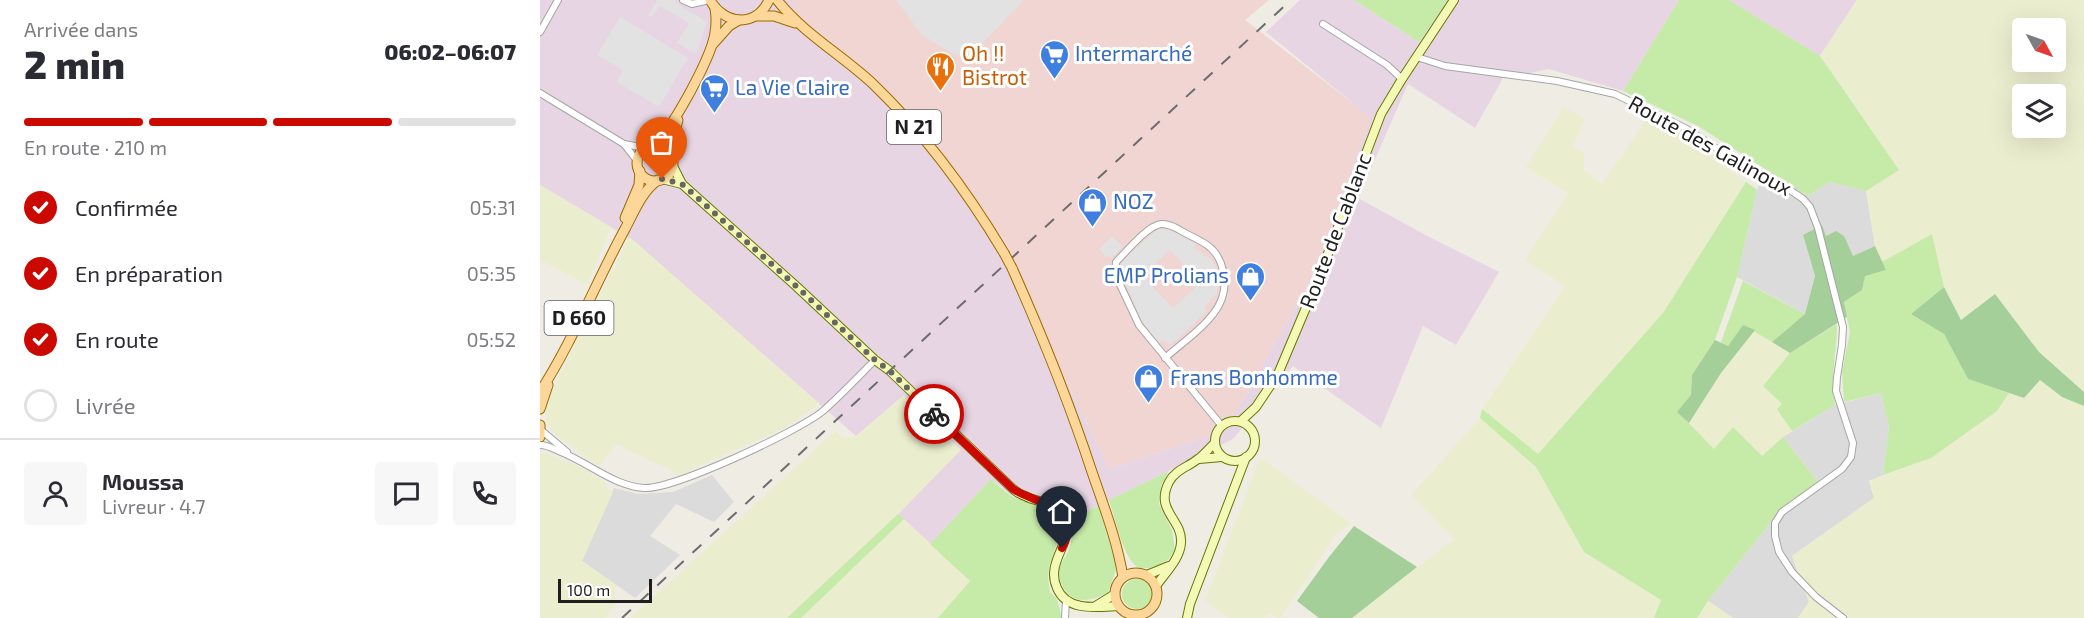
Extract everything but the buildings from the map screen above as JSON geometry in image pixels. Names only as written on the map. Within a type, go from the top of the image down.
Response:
[{"type":"main road","points":[[712,46],[729,26],[739,20],[754,17],[761,12],[769,0]]},
{"type":"main road","name":"N 21","points":[[777,0],[798,23],[872,84],[905,117],[950,170],[979,211],[1012,268],[1071,409],[1118,549],[1123,577]]},
{"type":"main road","name":"Route de Cablanc","points":[[1256,407],[1278,374],[1321,272],[1381,114],[1454,0]]},
{"type":"main road","points":[[711,3],[722,15],[739,20]]},
{"type":"main road","points":[[682,184],[648,179],[639,167],[639,156],[663,138],[685,101],[712,46],[717,23],[711,3]]},
{"type":"main road","name":"N 21","points":[[754,17],[774,16],[798,23]]},
{"type":"main road","points":[[685,101],[670,152],[673,166],[682,184],[875,360],[890,371],[1013,489],[1025,497],[1047,503],[1060,511],[1067,525],[1067,537],[1052,572],[1059,592],[1066,601],[1085,607],[1118,606]]},
{"type":"main road","points":[[650,146],[663,146],[670,152]]},
{"type":"main road","points":[[660,180],[671,172],[673,166]]},
{"type":"main road","name":"D 660","points":[[607,262],[639,185],[639,167]]},
{"type":"main road","name":"D 660","points":[[540,409],[552,374],[607,262],[648,188],[660,180]]},
{"type":"main road","name":"D 660","points":[[540,392],[552,374]]},
{"type":"main road","points":[[1240,421],[1256,407]]},
{"type":"main road","points":[[1199,459],[1241,460],[1251,453],[1255,442],[1252,430],[1256,407]]},
{"type":"main road","points":[[1237,486],[1226,458],[1218,453],[1215,436],[1221,425],[1234,420],[1240,421],[1252,430]]},
{"type":"main road","points":[[1156,586],[1177,558],[1181,544],[1181,533],[1165,508],[1168,484],[1177,472],[1199,459],[1215,443]]},
{"type":"main road","points":[[1187,618],[1190,604],[1237,486],[1246,457]]},
{"type":"main road","name":"N 21","points":[[1118,549],[1134,573]]},
{"type":"main road","points":[[1152,608],[1136,616],[1118,606],[1115,594],[1119,581],[1134,573],[1147,575],[1170,566]]},
{"type":"main road","points":[[1147,575],[1156,586],[1157,597],[1152,608],[1152,618]]},
{"type":"main road","points":[[1094,607],[1115,594]]},
{"type":"street","points":[[540,32],[558,0]]},
{"type":"street","points":[[683,0],[692,4],[711,3]]},
{"type":"street","points":[[1323,24],[1387,65],[1402,79]]},
{"type":"street","name":"Route des Galinoux","points":[[1417,57],[1445,66],[1557,81],[1615,94],[1687,129],[1757,175],[1787,188],[1810,207],[1818,228],[1843,327],[1836,390],[1853,443],[1851,457],[1842,470],[1782,512],[1776,523],[1775,536],[1779,552],[1792,572],[1816,597],[1843,618]]},
{"type":"street","points":[[540,93],[624,144],[639,167]]},
{"type":"street","points":[[624,144],[650,146]]},
{"type":"street","points":[[1165,358],[1213,315],[1220,303],[1224,288],[1223,269],[1217,255],[1208,246],[1173,226],[1162,224],[1150,228],[1116,262],[1115,274],[1138,326],[1221,425]]},
{"type":"street","points":[[540,445],[572,456],[617,482],[645,488],[674,483],[782,436],[822,412],[875,360]]},
{"type":"street","points":[[540,431],[572,456]]},
{"type":"street","points":[[1065,618],[1066,601]]},
{"type":"shaded area","points":[[540,0],[793,0],[798,23],[874,86],[928,143],[1006,257],[1109,469],[1225,431],[1311,280],[1371,118],[1266,32],[1300,0],[1354,0],[1419,42],[1448,0],[1679,0],[1623,91],[1549,69],[1503,78],[1475,128],[1408,84],[1358,198],[1499,272],[1456,345],[1423,326],[1381,428],[1293,366],[1233,439],[1053,528],[991,479],[930,544],[898,514],[960,450],[904,395],[856,436],[634,241],[540,185]]},
{"type":"shaded area","points":[[657,0],[675,0],[676,3],[707,22],[696,54],[677,43],[689,23],[660,6],[651,17],[648,16]]},
{"type":"shaded area","points":[[793,0],[1269,0],[1245,20],[1372,118],[1311,280],[1225,431],[1109,469],[1006,257],[798,23]]},
{"type":"shaded area","points":[[896,0],[1024,0],[971,55],[963,57],[922,35]]},
{"type":"shaded area","points":[[1729,0],[1857,0],[1820,56]]},
{"type":"shaded area","points":[[620,17],[688,58],[659,107],[617,82],[623,70],[597,55]]},
{"type":"shaded area","points":[[1766,168],[1808,196],[1829,182],[1866,191],[1875,246],[1853,256],[1826,236],[1803,235],[1815,276],[1805,314],[1737,277],[1757,190]]},
{"type":"shaded area","points":[[1158,229],[1171,230],[1196,244],[1194,248],[1213,261],[1219,277],[1217,293],[1204,308],[1207,311],[1171,345],[1163,340],[1159,343],[1141,320],[1119,268],[1123,260]],"holes":[[[1170,250],[1201,282],[1173,308],[1142,276]]]},
{"type":"shaded area","points":[[1112,236],[1123,247],[1111,258],[1106,257],[1099,249]]},
{"type":"shaded area","points":[[1881,393],[1889,427],[1883,475],[1869,481],[1874,498],[1792,556],[1809,602],[1798,618],[1733,618],[1708,601],[1777,512],[1818,482],[1783,437],[1835,405]]},
{"type":"shaded area","points":[[712,475],[734,502],[714,522],[676,504],[650,536],[680,555],[635,598],[582,561],[614,488],[638,494],[673,492]]},
{"type":"green space","points":[[1354,0],[1448,0],[1419,42]]},
{"type":"green space","points":[[1679,0],[1729,0],[1820,56],[1899,170],[1866,191],[1829,182],[1808,196],[1698,126],[1623,91]]},
{"type":"green space","points":[[1857,0],[2084,0],[2084,392],[2039,352],[1995,294],[1960,320],[1944,287],[1932,234],[1882,262],[1875,246],[1866,191],[1899,170],[1820,56]]},
{"type":"green space","points":[[1563,107],[1585,118],[1573,147],[1585,154],[1583,169],[1602,184],[1650,114],[1680,132],[1746,182],[1663,313],[1538,454],[1482,409],[1565,286],[1525,260],[1568,193],[1526,167]]},
{"type":"green space","points":[[1746,182],[1757,190],[1737,277],[1715,340],[1692,375],[1691,395],[1678,412],[1714,449],[1733,427],[1762,456],[1783,437],[1818,482],[1777,512],[1697,618],[1654,618],[1661,600],[1584,552],[1536,467],[1480,418],[1482,409],[1538,454],[1663,313]]},
{"type":"green space","points":[[540,185],[611,227],[587,284],[540,260]]},
{"type":"green space","points":[[1822,225],[1826,236],[1836,231],[1844,236],[1853,256],[1875,246],[1886,270],[1865,276],[1862,290],[1844,302],[1847,317],[1790,353],[1772,342],[1805,314],[1815,276],[1803,235]]},
{"type":"green space","points":[[1932,234],[1944,287],[1911,314],[1944,334],[1968,379],[2009,393],[1997,411],[1931,458],[1883,475],[1889,427],[1881,393],[1844,402],[1842,371],[1850,332],[1844,302],[1862,290],[1865,275],[1886,270],[1882,262]]},
{"type":"green space","points":[[629,238],[820,404],[784,428],[680,475],[616,444],[599,467],[554,434],[546,420],[546,407],[554,386]]},
{"type":"green space","points":[[1743,281],[1805,314],[1772,342],[1743,325],[1728,347],[1721,342]]},
{"type":"green space","points":[[1944,287],[1961,320],[1995,294],[2039,352],[2084,392],[2084,406],[2062,397],[2040,380],[2024,398],[1968,379],[1944,334],[1911,314]]},
{"type":"green space","points":[[1837,324],[1833,374],[1835,405],[1792,431],[1777,409],[1782,404],[1763,386],[1790,353]]},
{"type":"green space","points":[[1743,325],[1755,330],[1721,373],[1689,423],[1677,412],[1691,395],[1692,375],[1715,340],[1728,346]]},
{"type":"green space","points":[[1755,330],[1790,353],[1763,386],[1782,405],[1777,409],[1792,431],[1762,456],[1733,427],[1714,449],[1689,423],[1721,373]]},
{"type":"green space","points":[[2040,379],[2062,397],[2084,406],[2084,618],[1798,618],[1809,602],[1792,556],[1874,498],[1869,481],[1931,458],[1997,411],[2009,393],[2024,398]]},
{"type":"green space","points":[[904,395],[961,450],[898,514],[787,618],[630,618],[835,431],[844,438],[856,436]]},
{"type":"green space","points":[[1480,418],[1536,467],[1584,552],[1661,600],[1654,618],[1352,618],[1454,539],[1411,495]]},
{"type":"green space","points":[[546,453],[582,468],[605,482],[606,487],[613,492],[582,561],[616,585],[614,605],[606,618],[540,618],[540,454]]},
{"type":"green space","points":[[1261,458],[1351,523],[1335,536],[1281,618],[1270,613],[1266,618],[1228,618],[1205,601]]},
{"type":"green space","points":[[1169,471],[1161,486],[1159,504],[1172,530],[1175,550],[1169,559],[1161,564],[1140,568],[1127,553],[1109,500]]},
{"type":"green space","points":[[991,479],[1013,497],[1049,511],[1058,522],[1061,530],[1049,567],[1048,579],[1050,592],[1057,599],[1062,618],[938,618],[970,581],[930,544]]},
{"type":"green space","points":[[1098,506],[1117,567],[1108,592],[1089,600],[1077,599],[1067,593],[1061,583],[1059,573],[1071,542],[1070,519]]},
{"type":"green space","points":[[898,514],[904,519],[801,618],[787,618]]},
{"type":"green space","points":[[904,519],[971,581],[938,618],[801,618]]},
{"type":"green space","points":[[1354,526],[1417,567],[1352,618],[1319,618],[1297,601]]},
{"type":"green space","points":[[1137,579],[1148,583],[1152,594],[1148,605],[1137,609],[1126,605],[1122,594],[1126,583]]},
{"type":"green space","points":[[1708,601],[1733,618],[1697,618]]},
{"type":"railway","points":[[622,618],[1291,0]]},
{"type":"way so far","points":[[662,179],[682,184],[875,360],[890,371],[934,414]]},
{"type":"place","name":"Intermarché","points":[[1054,80]]},
{"type":"place","name":"Oh !! Bistrot","points":[[941,92]]},
{"type":"place","name":"La Vie Claire","points":[[714,114]]},
{"type":"place","name":"NOZ","points":[[1092,228]]},
{"type":"place","name":"EMP Prolians","points":[[1250,302]]},
{"type":"place","name":"Frans Bonhomme","points":[[1149,404]]},
{"type":"route","points":[[934,414],[1013,489],[1025,497],[1047,503],[1060,511],[1067,525],[1067,537],[1062,548]]}]
